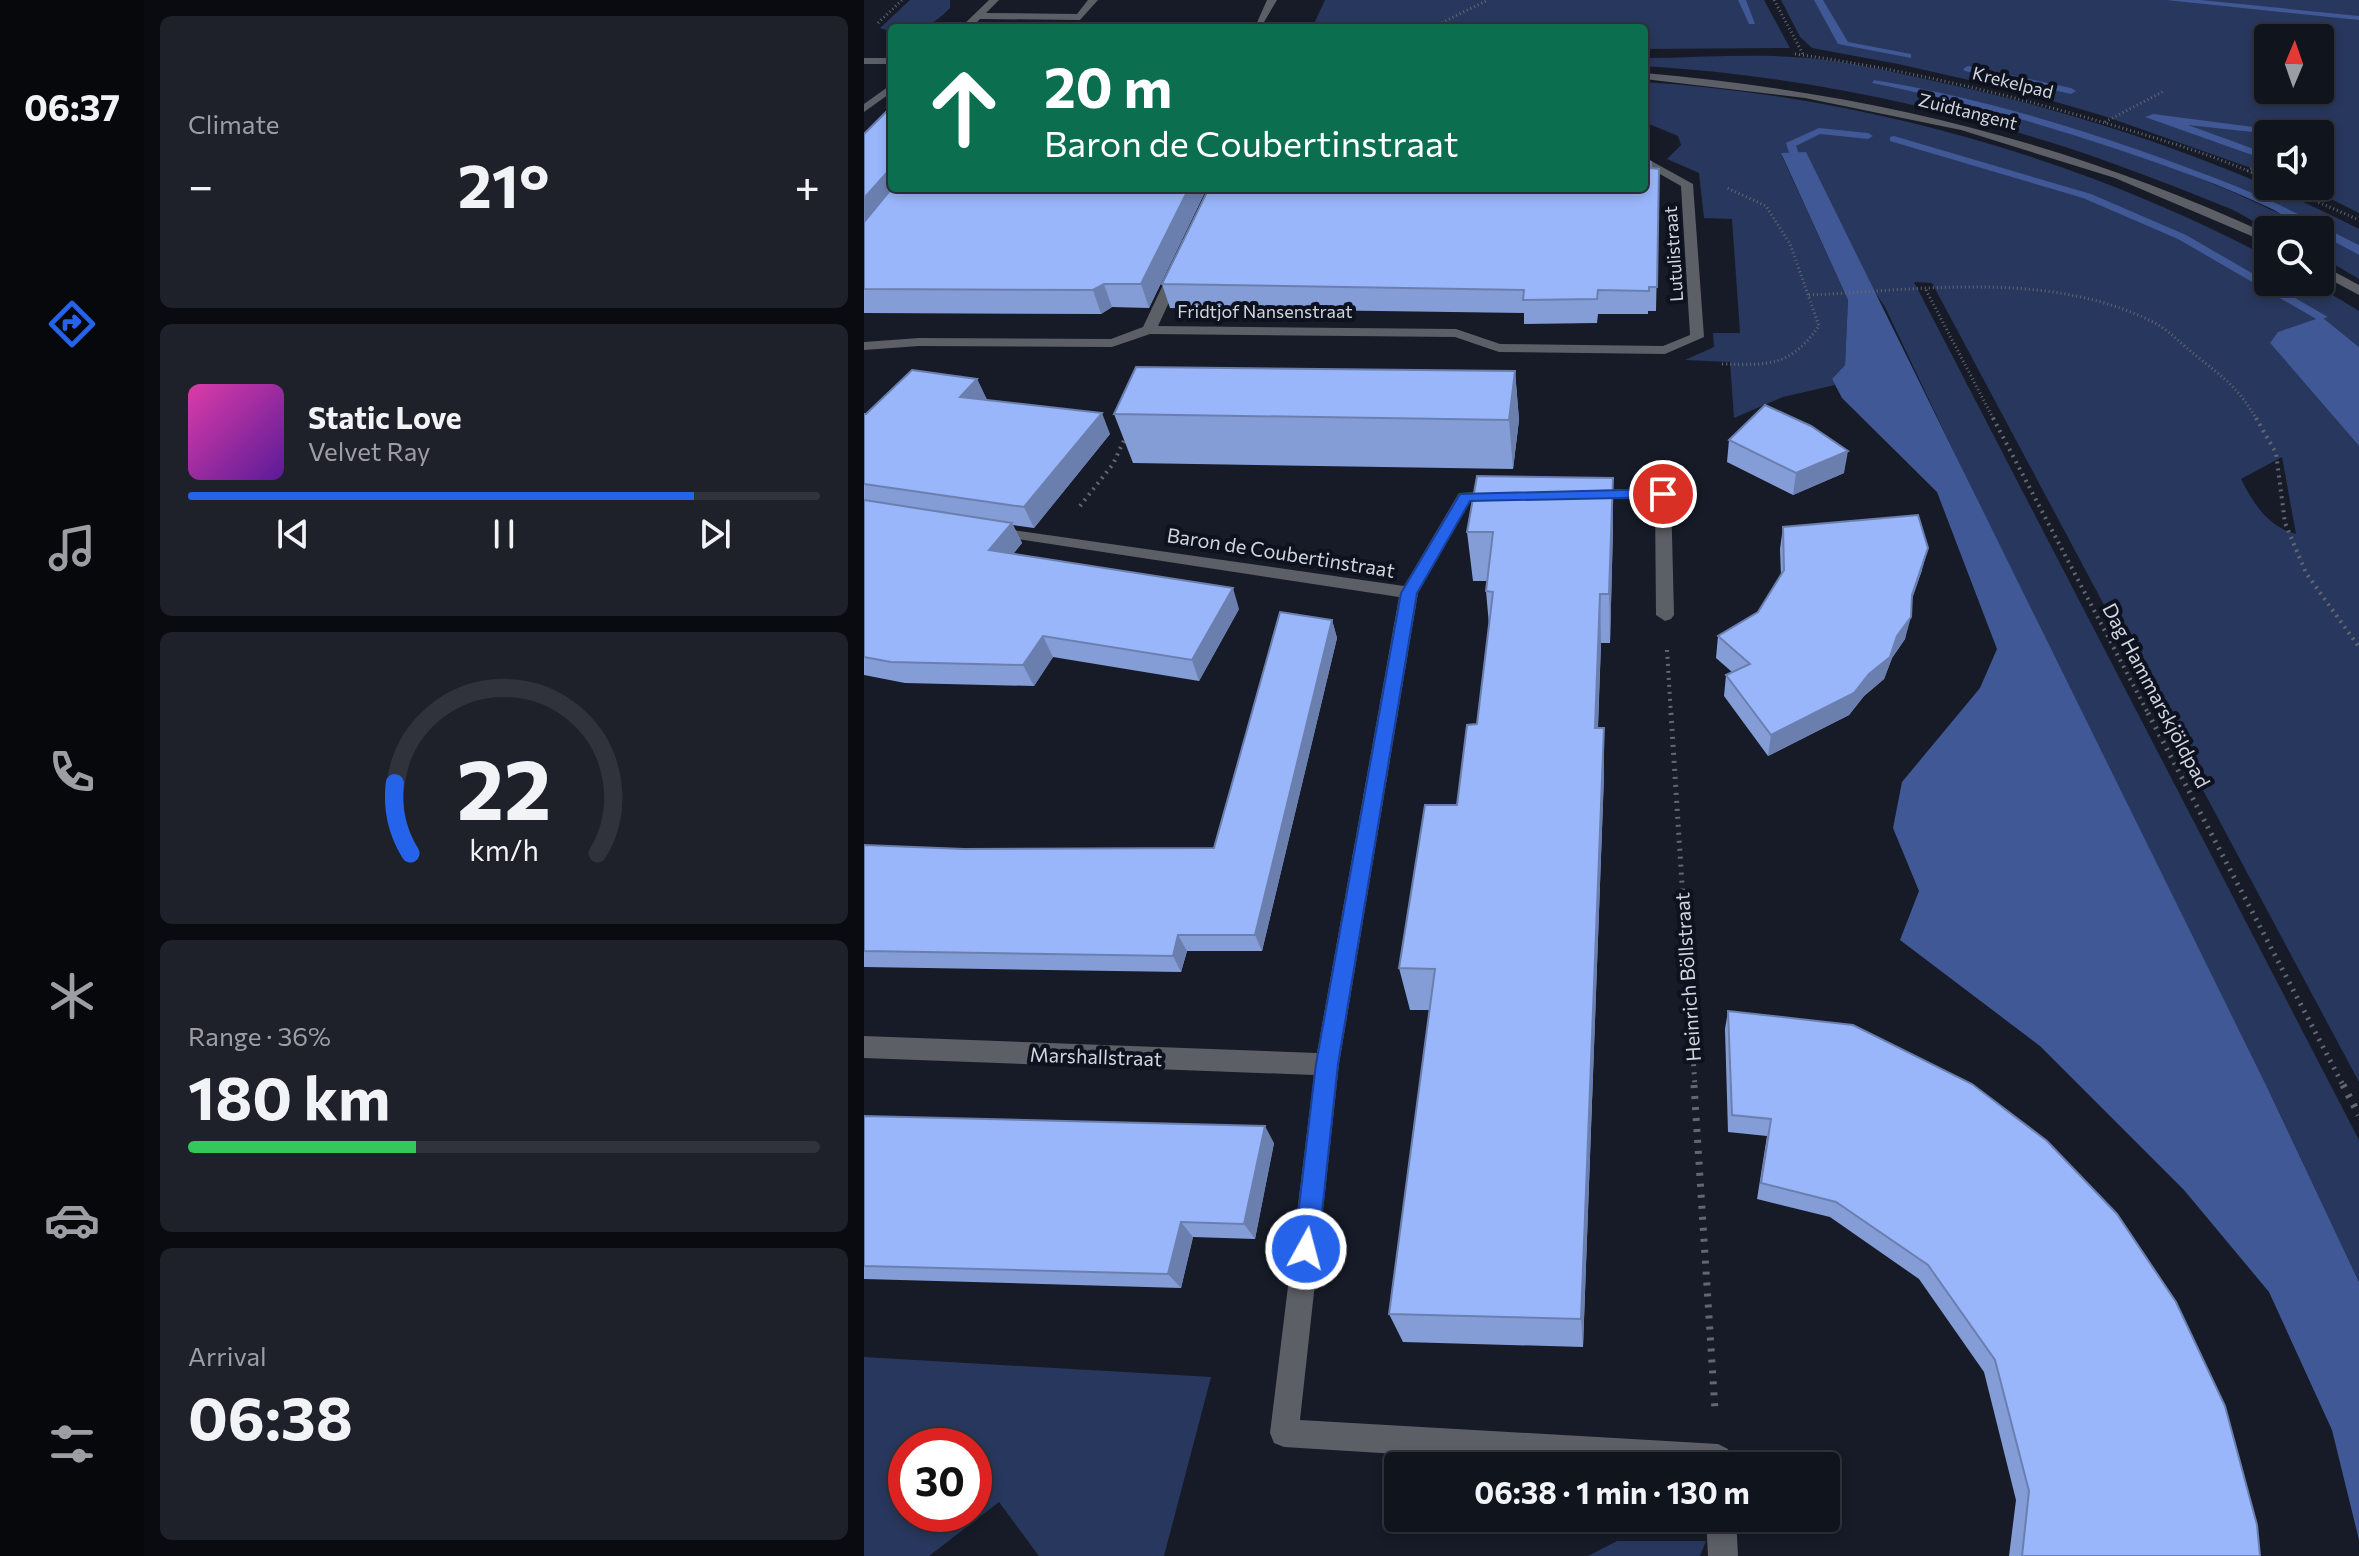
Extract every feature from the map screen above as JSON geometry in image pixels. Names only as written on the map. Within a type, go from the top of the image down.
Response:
[{"type":"street","points":[[970,24],[994,0]]},
{"type":"street","points":[[979,16],[1080,17],[1093,0]]},
{"type":"street","points":[[1259,24],[1272,0]]},
{"type":"street","points":[[864,61],[888,61]]},
{"type":"street","name":"Zuidtangent","points":[[1648,76],[1783,90],[1940,121],[2028,145],[2148,184],[2254,233]]},
{"type":"street","points":[[864,109],[888,90]]},
{"type":"street","name":"Lutulistraat","points":[[1648,162],[1687,184],[1697,337],[1665,350]]},
{"type":"street","points":[[1149,330],[1183,259]]},
{"type":"street","points":[[2334,276],[2359,291]]},
{"type":"street","name":"Fridtjof Nansenstraat","points":[[864,346],[919,342],[1112,343],[1149,330],[1456,333],[1499,348],[1665,350]]},
{"type":"street","points":[[1577,495],[1663,494],[1665,615]]},
{"type":"street","points":[[1409,593],[1465,497],[1520,496]]},
{"type":"street","name":"Baron de Coubertinstraat","points":[[975,527],[1409,593],[1327,1064]]},
{"type":"street","name":"Marshallstraat","points":[[864,1047],[1327,1064]]},
{"type":"street","points":[[1327,1064],[1284,1433],[1559,1452]]},
{"type":"street","points":[[1722,1532],[1723,1556]]},
{"type":"path","points":[[1439,24],[1488,0]]},
{"type":"path","name":"Krekelpad","points":[[1774,0],[1803,54],[1880,66],[1990,90],[2224,159],[2254,174]]},
{"type":"path","points":[[2105,122],[2164,91]]},
{"type":"path","points":[[2247,171],[2254,167]]},
{"type":"path","points":[[1682,179],[1708,179],[1766,206],[1790,244],[1819,326],[1805,348],[1778,364],[1721,364]]},
{"type":"path","points":[[2314,200],[2359,220]]},
{"type":"path","points":[[1809,295],[2028,289],[2089,298],[2158,325],[2241,392],[2276,453],[2285,523],[2306,573],[2359,647]]},
{"type":"path","name":"Dag Hammarskjöldpad","points":[[1926,290],[2359,1115]]},
{"type":"path","points":[[1054,539],[1113,464],[1131,426]]},
{"type":"path","name":"Heinrich Böllstraat","points":[[1665,615],[1717,1452]]},
{"type":"shaded area","points":[[910,0],[950,0],[950,8],[928,24],[888,24],[888,31],[880,28]]},
{"type":"shaded area","points":[[1325,0],[1764,0],[1790,48],[1648,49],[1648,24],[1314,24]]},
{"type":"shaded area","points":[[1781,0],[2359,0],[2359,213],[2333,200],[2334,120],[2254,120],[2254,169],[2104,116],[2022,92],[1812,48],[1800,37]]},
{"type":"shaded area","points":[[1814,0],[1823,0],[1848,42],[1911,54],[1911,58],[1838,44]]},
{"type":"shaded area","points":[[2166,0],[2200,0],[2359,16],[2359,20]]},
{"type":"shaded area","points":[[1768,56],[1825,60],[1989,93],[2151,141],[2254,181],[2254,194],[2110,145],[2207,181],[2283,216],[2254,216],[2254,221],[2226,207],[2112,163],[1945,113],[1846,91],[1746,75],[1648,66],[1648,58]],"holes":[[[1874,80],[1978,102],[2089,138],[1929,95],[1873,83]]]},
{"type":"shaded area","points":[[1874,80],[1968,99],[2062,125],[2243,189],[2254,194],[2254,200],[2267,200],[2301,216],[2285,216],[2196,177],[2036,124],[1955,101],[1872,83]]},
{"type":"shaded area","points":[[1648,82],[1725,89],[1886,117],[2043,161],[2195,221],[2254,250],[2254,296],[2334,296],[2359,311],[2359,347],[2322,317],[2270,343],[2359,446],[2359,1082],[1932,283],[1914,282],[2359,1140],[2359,1282],[2267,1087],[1990,528],[1885,307],[1781,154],[1848,300],[1845,365],[1832,379],[1835,385],[1783,397],[1734,418],[1730,362],[1685,360],[1714,347],[1713,333],[1740,333],[1732,219],[1704,218],[1699,173],[1667,159],[1681,145],[1678,136],[1648,124]],"holes":[[[2282,457],[2296,534],[2277,526],[2256,505],[2241,479]]]},
{"type":"shaded area","points":[[2153,114],[2254,127],[2254,132],[2188,125],[2254,149],[2254,156],[2145,117]]},
{"type":"shaded area","points":[[1806,152],[2267,1087],[2359,1282],[2359,1540],[2332,1430],[2269,1292],[2184,1190],[2040,1046],[1900,940],[1919,891],[1893,828],[1902,782],[1980,688],[1997,649],[1937,492],[1842,398],[1832,379],[1845,365],[1848,300],[1781,153]]},
{"type":"shaded area","points":[[2267,200],[2299,200],[2332,216],[2299,216]]},
{"type":"shaded area","points":[[2334,217],[2359,229],[2359,245],[2334,233]]},
{"type":"shaded area","points":[[2334,232],[2359,245],[2359,255],[2334,242]]},
{"type":"shaded area","points":[[2334,242],[2359,255],[2359,279],[2334,264]]},
{"type":"shaded area","points":[[2322,317],[2359,347],[2359,446],[2270,343],[2278,332]]},
{"type":"shaded area","points":[[864,1357],[1211,1377],[1164,1556],[1039,1556],[999,1502],[992,1507],[992,1428],[888,1428],[888,1532],[960,1532],[929,1556],[864,1556]]},
{"type":"shaded area","points":[[1617,1541],[1706,1541],[1700,1556],[1588,1556]]},
{"type":"building","points":[[888,110],[888,171],[864,198],[864,134]]},
{"type":"building","points":[[1648,161],[1651,168],[1659,169],[1657,287],[1649,287],[1649,291],[1598,290],[1597,299],[1523,300],[1524,290],[1162,284],[1207,192],[1648,192]]},
{"type":"building","points":[[889,192],[1187,192],[1141,284],[1104,284],[1093,290],[864,289],[864,222]]},
{"type":"building","points":[[1136,367],[1515,371],[1509,420],[1114,414]]},
{"type":"building","points":[[912,370],[977,379],[960,397],[1102,413],[1024,507],[864,484],[864,414]]},
{"type":"building","points":[[1765,405],[1811,426],[1848,451],[1796,473],[1729,440]]},
{"type":"building","points":[[1477,476],[1613,478],[1609,594],[1600,594],[1595,728],[1604,728],[1581,1319],[1389,1314],[1435,969],[1399,968],[1425,805],[1457,805],[1467,725],[1477,724],[1493,592],[1486,591],[1493,532],[1467,532]]},
{"type":"building","points":[[864,500],[1012,523],[989,550],[1233,588],[1192,660],[1043,636],[1023,665],[891,662],[864,657]]},
{"type":"building","points":[[1918,515],[1928,548],[1912,595],[1911,617],[1897,636],[1890,657],[1869,674],[1854,693],[1771,735],[1726,675],[1750,664],[1718,636],[1758,612],[1784,570],[1783,527]]},
{"type":"building","points":[[1280,612],[1332,620],[1255,935],[1178,935],[1173,956],[864,951],[864,845],[964,849],[1214,848]]},
{"type":"building","points":[[1728,1011],[1853,1025],[1972,1084],[2047,1141],[2117,1214],[2176,1302],[2225,1406],[2257,1525],[2260,1556],[2022,1556],[2029,1491],[1995,1360],[1928,1265],[1836,1202],[1761,1183],[1771,1119],[1732,1115]]},
{"type":"building","points":[[864,1116],[1265,1126],[1244,1224],[1181,1222],[1168,1274],[864,1266]]},
{"type":"waterway","points":[[1742,0],[1752,22]]},
{"type":"waterway","points":[[1968,69],[2071,91]]},
{"type":"waterway","points":[[1794,154],[1790,145],[1819,131],[1868,136]]},
{"type":"waterway","points":[[1894,139],[2087,196],[2182,237],[2322,317]]},
{"type":"route","points":[[1306,1249],[1327,1064],[1409,593],[1465,497],[1663,494]]}]
